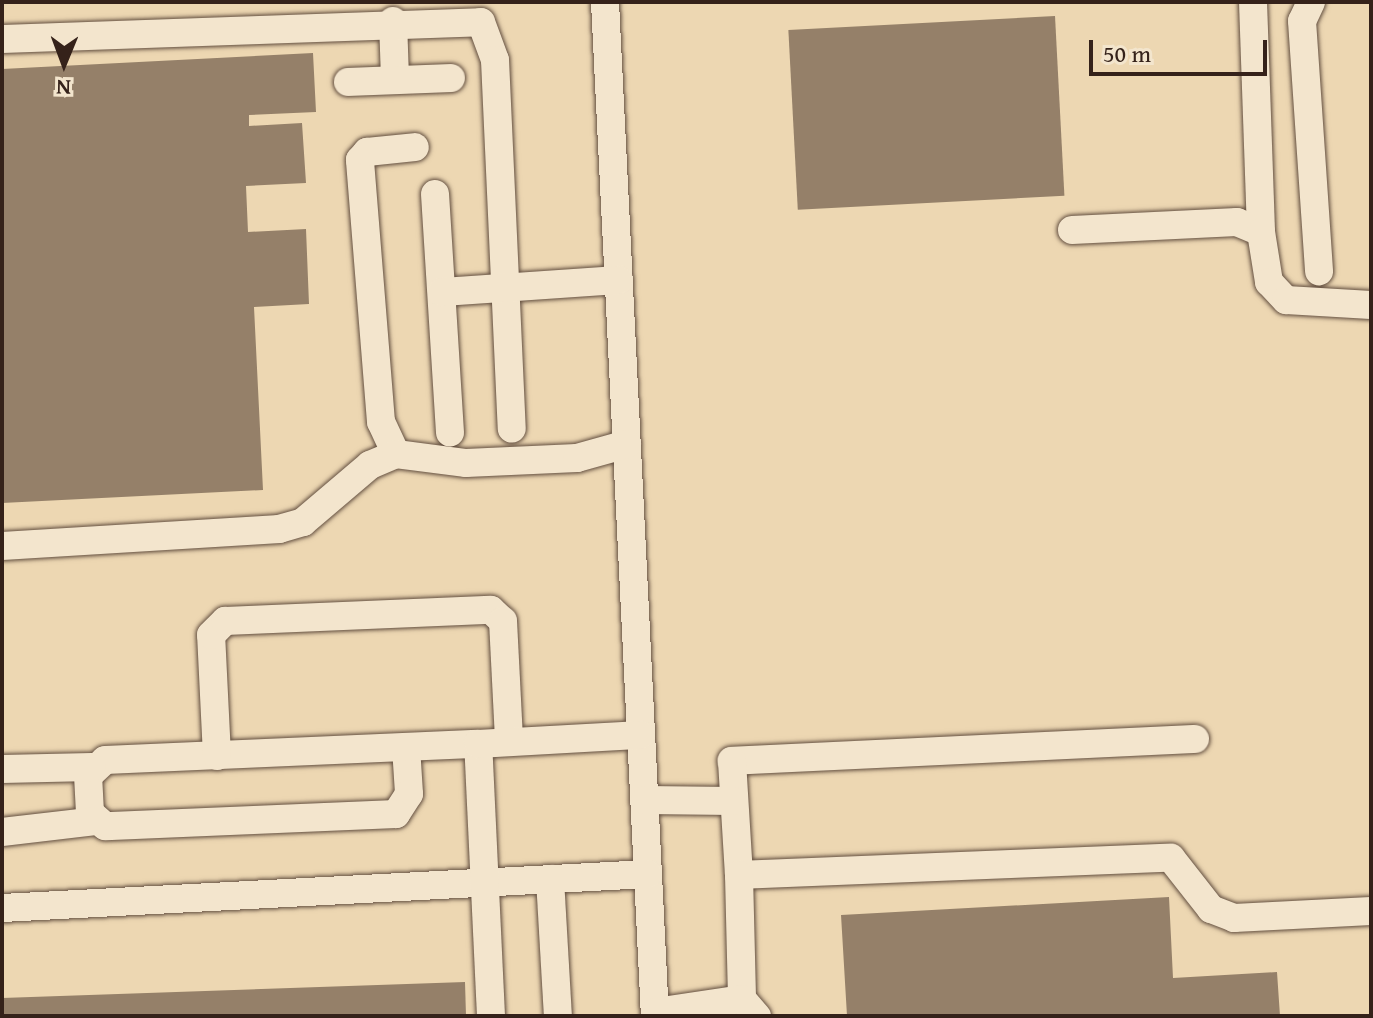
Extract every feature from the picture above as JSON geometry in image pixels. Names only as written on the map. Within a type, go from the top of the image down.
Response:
[{"type":"lane","points":[[605,2],[655,1014],[749,1007],[732,761],[1195,739]]},
{"type":"lane","points":[[1253,2],[1261,232],[1269,282],[1286,300],[1371,305]]},
{"type":"lane","points":[[1311,2],[1302,21],[1319,271]]},
{"type":"lane","points":[[2,39],[471,20],[492,40],[512,429]]},
{"type":"lane","points":[[393,21],[395,78]]},
{"type":"lane","points":[[348,82],[451,78]]},
{"type":"lane","points":[[396,454],[381,422],[360,160],[367,152],[415,147]]},
{"type":"lane","points":[[435,194],[450,433]]},
{"type":"lane","points":[[1072,230],[1237,222],[1261,232]]},
{"type":"lane","points":[[442,292],[619,280]]},
{"type":"lane","points":[[2,546],[279,529],[303,522],[370,465],[396,454],[466,463],[577,458],[627,444]]},
{"type":"lane","points":[[217,756],[211,635],[225,621],[499,614],[509,741]]},
{"type":"lane","points":[[2,769],[92,767],[105,760],[641,735]]},
{"type":"lane","points":[[478,744],[491,1016]]},
{"type":"lane","points":[[2,832],[100,824],[396,814],[409,794],[406,747]]},
{"type":"lane","points":[[92,767],[100,824]]},
{"type":"lane","points":[[645,800],[733,801]]},
{"type":"lane","points":[[739,875],[1171,858],[1211,909],[1234,918],[1371,911]]},
{"type":"lane","points":[[2,908],[648,874]]},
{"type":"lane","points":[[550,879],[558,1016]]},
{"type":"building","points":[[1055,16],[1064,196],[798,210],[788,30]]},
{"type":"building","points":[[313,53],[316,112],[249,115],[249,126],[302,123],[306,183],[246,186],[248,232],[306,229],[309,304],[254,307],[263,490],[2,503],[2,69]]},
{"type":"building","points":[[1169,897],[1173,978],[1277,972],[1280,1016],[847,1016],[841,915]]},
{"type":"building","points":[[465,982],[466,1016],[2,1016],[2,998]]}]
